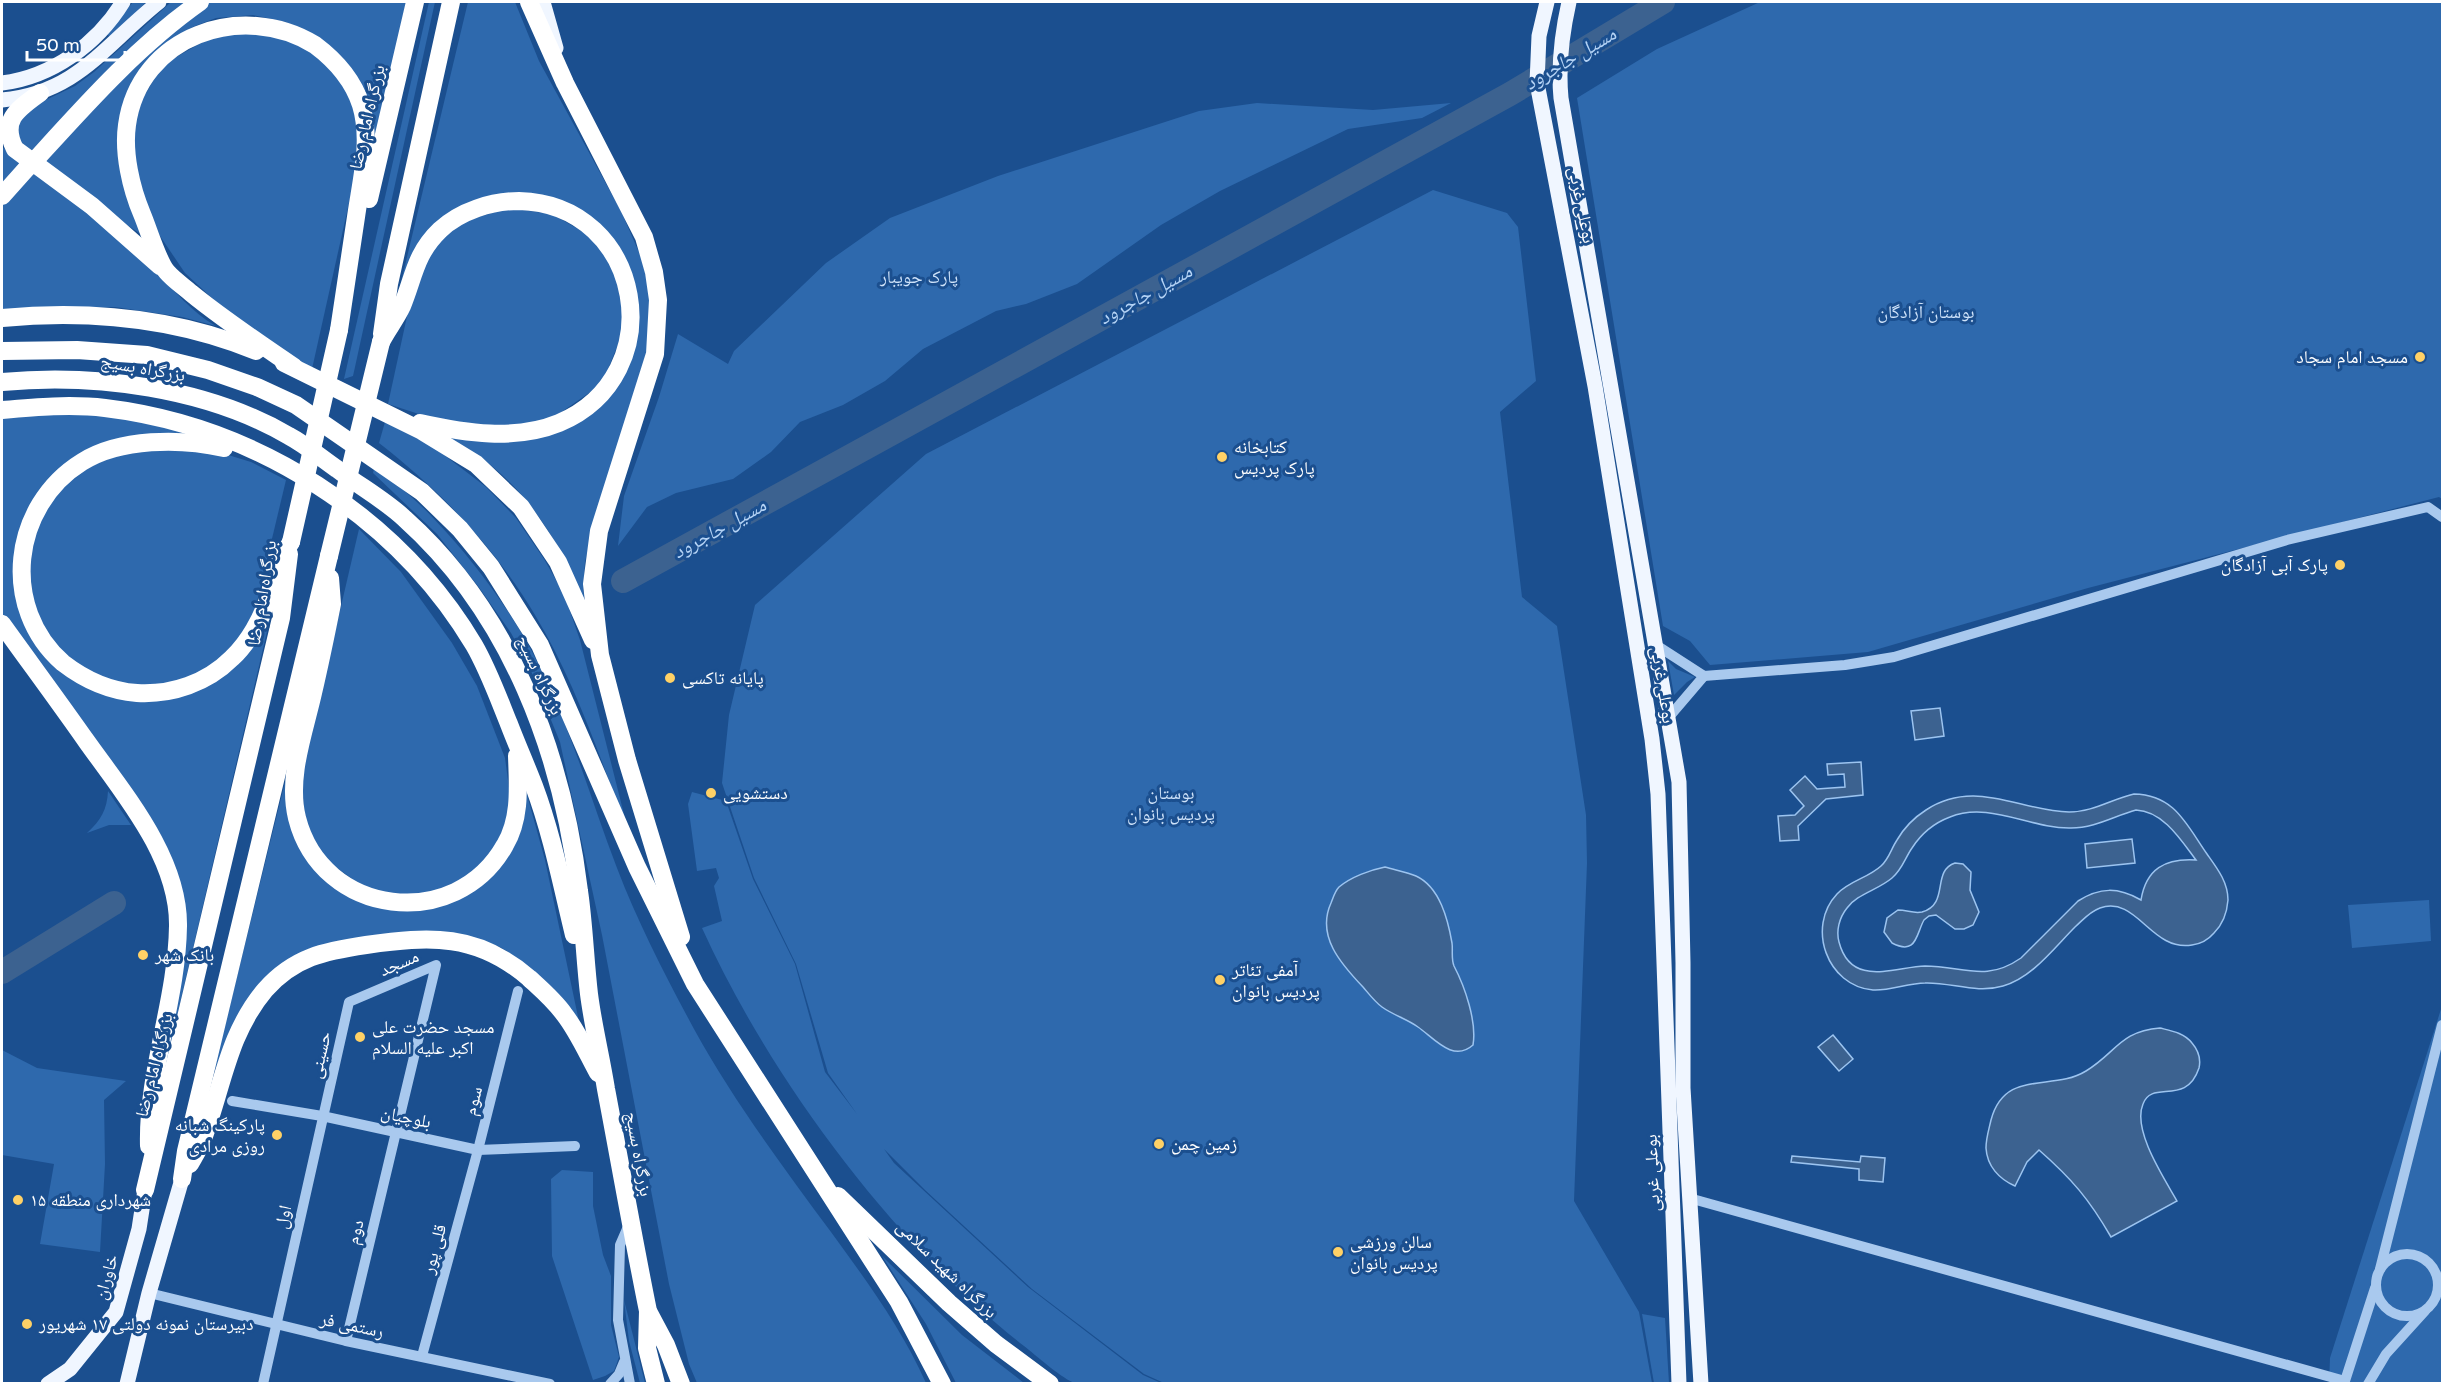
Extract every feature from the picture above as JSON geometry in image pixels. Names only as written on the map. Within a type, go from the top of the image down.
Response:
[{"type":"highway","points":[[2,196],[119,71],[157,36],[200,2]]},
{"type":"highway","name":"بزرگراه امام رضا","points":[[145,1190],[282,618],[291,542],[415,2]]},
{"type":"highway","points":[[182,1179],[186,1151],[381,342],[389,284],[451,2]]},
{"type":"highway","points":[[529,2],[565,82],[644,237],[654,272],[658,300],[655,354],[598,531],[592,584],[600,655],[627,760],[695,984]]},
{"type":"highway","points":[[166,271],[136,200],[129,167],[127,126],[141,83],[148,72],[170,50],[188,36],[211,26],[243,21],[259,22],[286,29],[325,52],[342,70],[354,88],[361,106],[366,145],[339,330]]},
{"type":"highway","points":[[35,85],[9,122],[8,136],[15,149],[114,224],[224,320],[294,367]]},
{"type":"highway","points":[[381,342],[401,308],[414,266],[432,238],[454,220],[490,204],[514,201],[540,204],[556,208],[585,223],[613,253],[624,273],[630,294],[630,333],[622,360],[607,388],[586,408],[571,417],[531,431],[495,434],[455,431],[395,417]]},
{"type":"highway","points":[[2,318],[50,315],[111,316],[177,325],[232,341],[294,367],[446,444],[476,464],[521,507],[558,562],[600,655]]},
{"type":"highway","name":"بزرگراه بسیج","points":[[2,351],[39,349],[119,352],[174,361],[233,378],[296,405],[422,492],[460,529],[491,567],[540,645],[637,867],[695,984],[821,1180]]},
{"type":"highway","name":"بزرگراه بسیج","points":[[2,382],[58,379],[114,382],[172,393],[247,416],[291,437],[404,518],[426,540],[471,594],[500,638],[532,701],[549,745],[560,789],[579,888],[589,994],[648,1311]]},
{"type":"highway","points":[[2,410],[78,406],[144,415],[223,438],[279,461],[358,514],[387,538],[434,589],[475,646],[534,787],[550,839],[589,994]]},
{"type":"highway","points":[[279,461],[200,443],[165,441],[115,450],[82,462],[52,487],[30,518],[20,554],[21,589],[33,629],[45,647],[72,670],[103,687],[123,692],[144,693],[180,689],[217,671],[247,642],[268,597],[275,570],[291,542]]},
{"type":"highway","points":[[329,556],[332,604],[293,780],[297,818],[312,850],[325,868],[352,890],[398,904],[428,902],[467,886],[494,861],[506,844],[514,822],[518,802],[517,745]]},
{"type":"highway","points":[[2,624],[147,827],[164,865],[176,902],[178,924],[176,958],[148,1117],[149,1148],[145,1190]]},
{"type":"highway","points":[[182,1179],[204,1137],[230,1053],[250,1011],[264,992],[292,966],[326,952],[421,940],[464,943],[485,949],[520,970],[558,1007],[575,1031],[606,1087]]},
{"type":"highway","points":[[821,1180],[899,1302],[942,1383]]},
{"type":"highway","name":"بزرگراه شهید سلامی","points":[[821,1180],[875,1229],[949,1303],[996,1344],[1050,1383]]},
{"type":"highway","points":[[648,1311],[646,1348],[656,1383]]},
{"type":"highway","points":[[648,1311],[666,1345],[681,1383]]},
{"type":"main road","points":[[2,100],[35,85],[75,54],[106,25],[123,2]]},
{"type":"main road","points":[[2,83],[35,85],[71,78],[87,67],[159,2]]},
{"type":"main road","points":[[543,2],[565,82]]},
{"type":"main road","name":"بوعلی غربی","points":[[1547,2],[1539,36],[1537,83],[1566,221],[1595,386],[1650,727],[1658,794],[1679,1383]]},
{"type":"main road","name":"بوعلی غربی","points":[[1569,2],[1561,51],[1561,98],[1679,782],[1683,917],[1683,1088],[1701,1383]]},
{"type":"main road","points":[[126,1383],[182,1179]]},
{"type":"main road","name":"خاوران","points":[[48,1383],[70,1369],[116,1311],[136,1239],[145,1190]]},
{"type":"street","points":[[1656,645],[1704,676],[1845,665],[1894,657],[2287,540],[2428,507],[2442,517]]},
{"type":"street","points":[[1669,717],[1704,676]]},
{"type":"street","name":"مسجد","points":[[349,1002],[436,966],[397,1132]]},
{"type":"street","name":"سوم","points":[[478,1150],[518,991]]},
{"type":"street","name":"حسینی","points":[[322,1116],[349,1002]]},
{"type":"street","points":[[1689,1198],[2344,1382],[2376,1288],[2442,1025]]},
{"type":"street","name":"بلوچیان","points":[[232,1101],[322,1116],[478,1150],[575,1146]]},
{"type":"street","name":"اول","points":[[263,1383],[322,1116]]},
{"type":"street","name":"دوم","points":[[346,1341],[397,1132]]},
{"type":"street","name":"قلی پور","points":[[422,1356],[478,1150]]},
{"type":"street","points":[[630,1222],[620,1245],[618,1320],[630,1383]]},
{"type":"street","points":[[2368,1383],[2386,1354],[2435,1300],[2438,1281],[2430,1263],[2413,1254],[2394,1256],[2380,1269]]},
{"type":"street","points":[[2376,1288],[2384,1306],[2391,1312],[2410,1316],[2435,1300]]},
{"type":"street","name":"رستمی فر","points":[[149,1293],[346,1341],[550,1383]]},
{"type":"street","points":[[610,1383],[620,1374],[624,1361]]},
{"type":"green space","points":[[133,2],[146,2],[111,38],[107,34]]},
{"type":"green space","points":[[171,2],[191,2],[31,157],[24,152],[14,128],[31,107],[75,86],[94,72]]},
{"type":"green space","points":[[210,2],[406,2],[375,140],[372,130],[317,37],[286,22],[253,15],[216,18],[195,26],[167,44],[127,102],[144,236],[119,220],[42,161],[144,58]]},
{"type":"green space","points":[[429,2],[435,2],[353,376],[344,379]]},
{"type":"green space","points":[[468,2],[515,2],[539,61],[621,211],[641,257],[648,283],[651,337],[593,526],[585,562],[583,590],[586,606],[553,539],[525,499],[490,465],[465,447],[433,431],[489,440],[605,400],[620,382],[638,328],[637,299],[562,204],[454,213],[397,299]]},
{"type":"green space","name":"بوستان آزادگان","points":[[1760,2],[2442,2],[2442,499],[2439,497],[2088,588],[1868,652],[1710,665],[1690,641],[1663,626],[1577,98],[1657,49]]},
{"type":"green space","points":[[226,29],[293,37],[341,79],[358,118],[355,176],[312,369],[241,325],[185,273],[160,236],[140,190],[132,138],[137,109],[162,65]]},
{"type":"green space","name":"پارک جویبار","points":[[1257,103],[1373,110],[1451,103],[1422,118],[1348,129],[1220,191],[1161,225],[1077,284],[1026,304],[996,311],[923,349],[885,381],[843,405],[800,422],[771,452],[733,479],[676,493],[647,507],[618,546],[624,496],[659,397],[678,334],[728,364],[734,351],[826,263],[890,218],[998,176],[1199,111]]},
{"type":"green space","points":[[2,147],[25,163],[2,189]]},
{"type":"green space","points":[[33,170],[95,219],[191,307],[216,326],[182,317],[115,307],[2,311],[2,204]]},
{"type":"green space","name":"بوستان پردیس بانوان","points":[[1433,190],[1507,213],[1518,227],[1536,381],[1500,412],[1522,597],[1557,626],[1586,815],[1587,863],[1574,1201],[1639,1312],[1652,1383],[1164,1383],[1144,1374],[1032,1289],[884,1149],[894,1163],[1028,1287],[1143,1375],[1161,1383],[1075,1383],[1049,1366],[975,1305],[928,1259],[839,1155],[799,1099],[730,985],[702,928],[722,921],[714,886],[719,878],[716,868],[697,871],[688,804],[692,792],[726,801],[753,879],[795,964],[825,1072],[857,1114],[828,1073],[796,964],[754,878],[722,783],[729,715],[755,605],[926,454]]},
{"type":"green space","points":[[507,208],[552,214],[592,237],[615,269],[625,327],[602,384],[547,422],[486,427],[428,417],[388,404],[414,284],[431,250],[461,223]]},
{"type":"green space","points":[[102,413],[200,436],[118,443],[22,523],[13,572],[17,598],[67,675],[190,692],[273,606],[164,1072],[183,902],[33,657],[2,614],[2,415]]},
{"type":"green space","points":[[385,422],[435,448],[486,487],[516,518],[544,559],[564,594],[580,640],[629,834],[575,695],[535,615],[503,567],[466,522],[402,461],[379,443]]},
{"type":"green space","points":[[162,448],[225,454],[251,462],[286,480],[255,610],[247,629],[220,660],[188,680],[150,687],[106,681],[62,654],[37,620],[25,561],[48,500],[92,465],[123,454]]},
{"type":"green space","points":[[375,465],[421,506],[455,542],[509,613],[527,643],[557,705],[634,909],[694,1029],[725,1082],[759,1133],[883,1305],[926,1383],[697,1383],[689,1364],[669,1284],[602,935],[560,742],[529,666],[511,633],[437,534],[373,473]]},
{"type":"green space","points":[[359,529],[401,572],[452,643],[477,686],[505,758],[511,802],[500,841],[476,873],[423,896],[369,891],[326,860],[306,825],[301,778]]},
{"type":"green space","points":[[1668,661],[1676,669],[1695,677],[1674,695]]},
{"type":"green space","points":[[304,705],[291,813],[356,898],[470,893],[494,873],[514,847],[523,822],[524,784],[545,860],[581,1031],[530,970],[493,944],[313,947],[232,1030],[213,1074]]},
{"type":"green space","points":[[108,791],[131,825],[109,825],[87,833],[102,814]]},
{"type":"green space","points":[[2429,900],[2431,941],[2352,948],[2348,905]]},
{"type":"green space","points":[[2442,1006],[2442,1383],[2329,1384],[2330,1358]]},
{"type":"green space","points":[[2,1050],[37,1068],[126,1081],[104,1100],[105,1164],[100,1252],[40,1244],[54,1164],[2,1155]]},
{"type":"green space","points":[[562,1170],[593,1172],[593,1206],[603,1255],[611,1276],[611,1325],[619,1357],[614,1371],[593,1380],[552,1256],[551,1179]]},
{"type":"green space","points":[[882,1256],[962,1335],[1024,1383],[956,1383],[926,1324]]},
{"type":"green space","points":[[624,1300],[645,1383],[640,1383],[629,1341]]},
{"type":"green space","points":[[1642,1314],[1665,1318],[1669,1383],[1654,1383]]},
{"type":"shaded area","points":[[1940,708],[1944,736],[1915,740],[1911,711]]},
{"type":"shaded area","points":[[1861,762],[1863,795],[1826,799],[1798,826],[1799,840],[1780,841],[1778,816],[1795,815],[1804,806],[1790,790],[1805,776],[1817,789],[1845,787],[1844,774],[1828,775],[1827,764]]},
{"type":"shaded area","points":[[2134,794],[2148,796],[2170,806],[2185,822],[2221,876],[2228,893],[2226,914],[2217,930],[2204,941],[2192,945],[2178,945],[2155,933],[2124,909],[2113,906],[2100,908],[2089,914],[2033,969],[2014,982],[2003,986],[1983,989],[1925,983],[1873,990],[1857,986],[1833,967],[1826,953],[1823,938],[1823,922],[1828,907],[1842,890],[1881,866],[1903,831],[1926,810],[1944,801],[1980,796],[2069,812],[2094,808]],"holes":[[[2136,810],[2146,812],[2163,821],[2196,860],[2175,861],[2152,873],[2147,880],[2141,900],[2125,893],[2109,890],[2086,896],[2078,901],[2021,958],[2008,966],[1985,972],[1925,966],[1875,972],[1853,965],[1845,956],[1838,933],[1844,912],[1856,899],[1892,878],[1919,838],[1944,819],[1965,813],[1980,812],[2071,828],[2096,824]]]},
{"type":"shaded area","points":[[2132,839],[2135,863],[2087,868],[2085,844]]},
{"type":"shaded area","points":[[1955,863],[1963,864],[1971,872],[1970,890],[1979,912],[1973,925],[1964,929],[1955,929],[1936,915],[1929,916],[1924,920],[1911,945],[1906,947],[1892,943],[1884,932],[1887,918],[1898,910],[1922,912],[1930,908],[1936,902],[1944,873]]},
{"type":"shaded area","points":[[1385,867],[1416,876],[1424,881],[1442,905],[1452,943],[1453,963],[1472,1015],[1473,1045],[1466,1050],[1458,1051],[1444,1047],[1414,1024],[1382,1007],[1347,969],[1333,949],[1327,927],[1327,915],[1336,890],[1355,877]]},
{"type":"shaded area","points":[[2160,1028],[2178,1033],[2189,1040],[2196,1049],[2200,1061],[2193,1080],[2186,1087],[2154,1093],[2147,1097],[2141,1115],[2145,1140],[2177,1201],[2111,1237],[2079,1190],[2039,1150],[2027,1162],[2015,1186],[1995,1171],[1987,1155],[1986,1141],[1998,1104],[2007,1093],[2018,1087],[2073,1077],[2096,1064],[2127,1038],[2136,1033]]},
{"type":"shaded area","points":[[1833,1035],[1853,1059],[1839,1071],[1818,1047]]},
{"type":"shaded area","points":[[1792,1156],[1860,1162],[1861,1156],[1885,1158],[1883,1182],[1859,1180],[1859,1169],[1791,1162]]},
{"type":"waterway","name":"مسیل جاجرود","points":[[623,581],[1510,94],[1663,2]]},
{"type":"waterway","name":"مسیل جاجرود","points":[[2,972],[114,903]]},
{"type":"place","name":"مسجد امام سجاد","points":[[2420,357]]},
{"type":"place","name":"کتابخانه پارک پردیس","points":[[1222,457]]},
{"type":"place","name":"پارک آبی آزادگان","points":[[2340,565]]},
{"type":"place","name":"پایانه تاکسی","points":[[670,678]]},
{"type":"place","name":"دستشویی","points":[[711,793]]},
{"type":"place","name":"بانک شهر","points":[[143,955]]},
{"type":"place","name":"آمفی تئاتر پردیس بانوان","points":[[1220,980]]},
{"type":"place","name":"مسجد حضرت علی اکبر علیه السلام","points":[[360,1037]]},
{"type":"place","name":"پارکینگ شبانه روزی مرادی","points":[[277,1135]]},
{"type":"place","name":"زمین چمن","points":[[1159,1144]]},
{"type":"place","name":"شهرداری منطقه ۱۵","points":[[18,1200]]},
{"type":"place","name":"سالن ورزشی پردیس بانوان","points":[[1338,1252]]},
{"type":"place","name":"دبیرستان نمونه دولتی ۱۷ شهریور","points":[[27,1324]]}]
